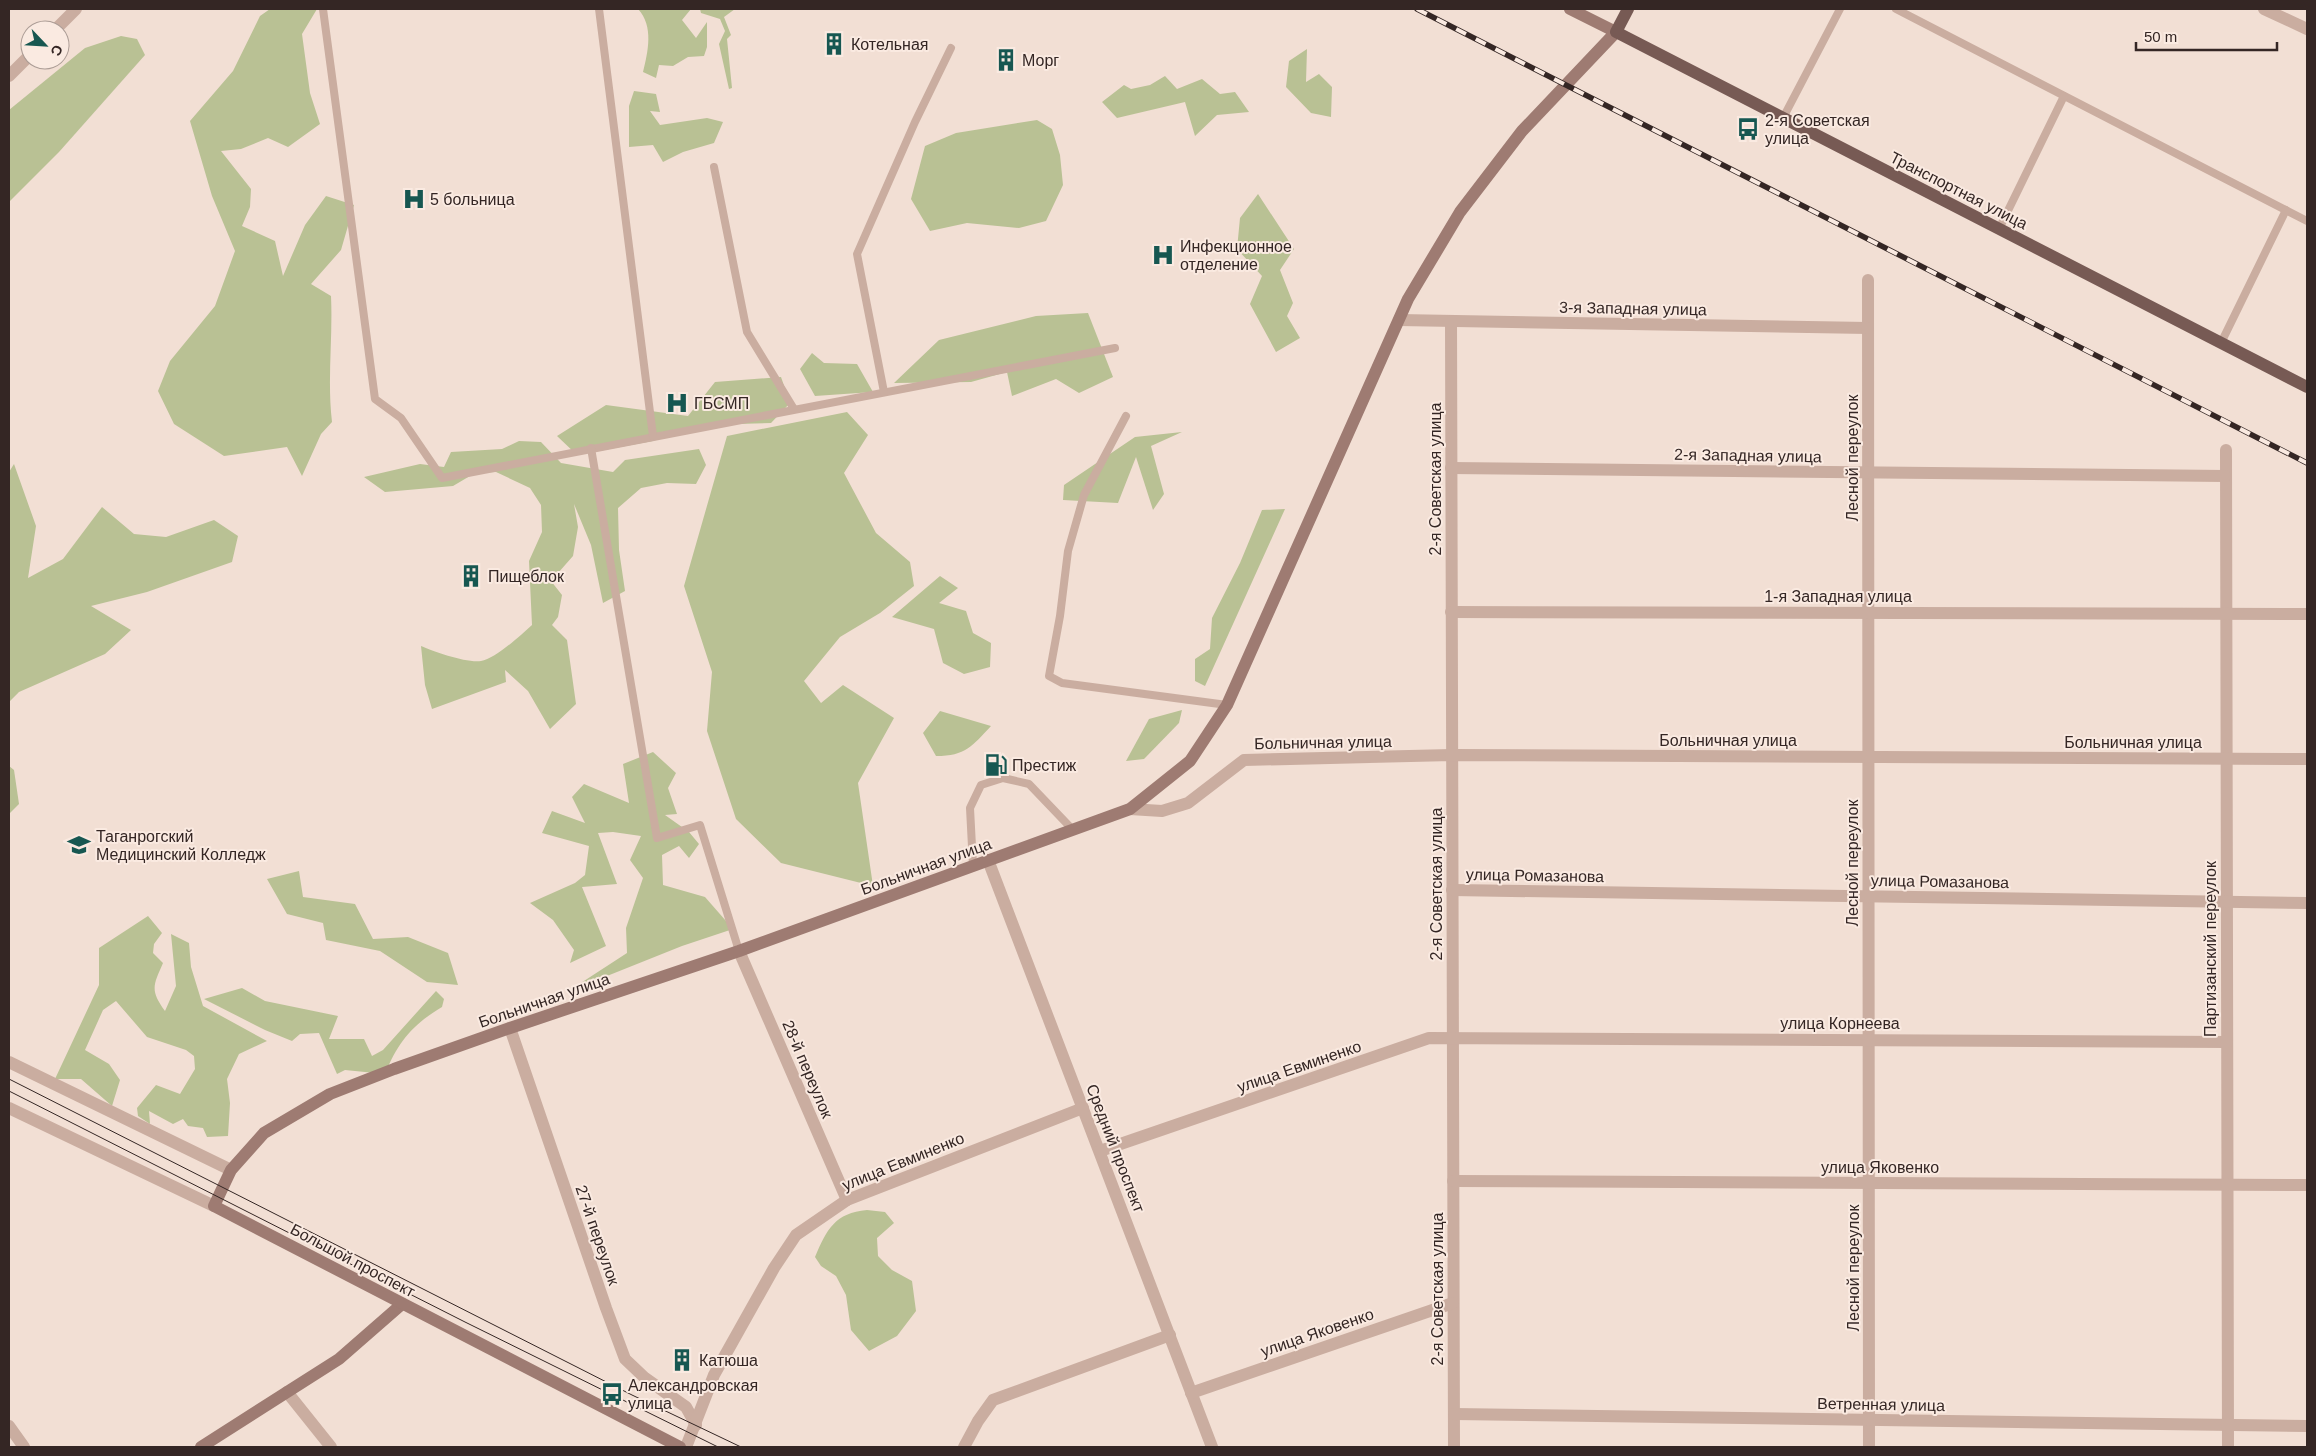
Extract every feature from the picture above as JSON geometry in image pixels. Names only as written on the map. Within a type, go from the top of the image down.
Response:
[{"type":"main road","name":"Транспортная улица","points":[[1570,9],[2307,387]]},
{"type":"main road","points":[[1130,809],[1190,761],[1227,704],[1408,299],[1460,212],[1522,131],[1616,32],[1628,9]]},
{"type":"main road","name":"Больничная улица","points":[[214,1206],[231,1170],[264,1134],[330,1094],[510,1028],[740,951],[1130,809]]},
{"type":"main road","name":"Большой проспект","points":[[214,1206],[680,1447]]},
{"type":"main road","points":[[201,1447],[339,1359],[402,1304]]},
{"type":"street","points":[[65,20],[76,9]]},
{"type":"street","points":[[2264,9],[2307,29]]},
{"type":"street","points":[[9,76],[20,65]]},
{"type":"street","name":"Лесной переулок","points":[[1868,280],[1869,1447]]},
{"type":"street","name":"3-я Западная улица","points":[[1399,320],[1868,328]]},
{"type":"street","name":"2-я Советская улица","points":[[1451,321],[1454,1447]]},
{"type":"street","name":"Партизанский переулок","points":[[2226,450],[2228,1447]]},
{"type":"street","name":"2-я Западная улица","points":[[1451,468],[2225,476]]},
{"type":"street","name":"1-я Западная улица","points":[[1451,612],[2307,614]]},
{"type":"street","name":"Больничная улица","points":[[1130,809],[1162,810],[1188,803],[1244,760],[1452,755],[2307,759]]},
{"type":"street","name":"Средний проспект","points":[[988,860],[1212,1447]]},
{"type":"street","name":"улица Ромазанова","points":[[1452,890],[2307,903]]},
{"type":"street","name":"28-й переулок","points":[[740,951],[847,1200]]},
{"type":"street","name":"27-й переулок","points":[[510,1028],[602,1299],[625,1359],[645,1378],[686,1407],[696,1425]]},
{"type":"street","name":"улица Евминенко","points":[[1100,1151],[1430,1038],[1453,1036]]},
{"type":"street","name":"улица Корнеева","points":[[1453,1036],[2227,1042]]},
{"type":"street","points":[[9,1062],[231,1170]]},
{"type":"street","name":"Большой проспект","points":[[9,1108],[214,1206]]},
{"type":"street","name":"улица Евминенко","points":[[686,1447],[714,1375],[774,1268],[796,1235],[847,1200],[1083,1108]]},
{"type":"street","name":"улица Яковенко","points":[[1453,1181],[2307,1186]]},
{"type":"street","name":"улица Яковенко","points":[[1191,1393],[1453,1303]]},
{"type":"street","points":[[964,1447],[978,1421],[993,1400],[1018,1389],[1170,1335]]},
{"type":"street","points":[[287,1392],[331,1447]]},
{"type":"street","name":"Ветренная улица","points":[[1454,1414],[2307,1426]]},
{"type":"street","points":[[9,1426],[24,1447]]},
{"type":"lane","points":[[322,9],[376,399],[401,418],[442,478],[1115,348]]},
{"type":"lane","points":[[599,9],[653,436]]},
{"type":"lane","points":[[1783,118],[1840,9]]},
{"type":"lane","points":[[1896,9],[2307,221]]},
{"type":"lane","points":[[884,392],[857,254],[915,122],[951,48]]},
{"type":"lane","points":[[1999,229],[2064,96]]},
{"type":"lane","points":[[714,167],[747,332],[794,409]]},
{"type":"lane","points":[[2221,342],[2286,210]]},
{"type":"lane","points":[[1126,416],[1084,495],[1068,551],[1060,616],[1049,676],[1062,683],[1227,704]]},
{"type":"lane","points":[[591,448],[657,838],[700,825],[740,951]]},
{"type":"lane","points":[[973,866],[970,808],[981,785],[1003,778],[1029,784],[1073,830]]},
{"type":"green space","points":[[270,9],[317,9],[302,34],[310,93],[320,124],[288,147],[268,138],[241,149],[221,151],[251,189],[250,207],[242,226],[275,241],[283,276],[305,225],[326,196],[354,205],[341,250],[311,284],[331,296],[330,390],[332,422],[321,434],[302,476],[287,447],[224,456],[174,424],[158,391],[170,361],[215,306],[235,251],[212,196],[190,121],[233,71],[260,16]]},
{"type":"green space","points":[[638,9],[691,9],[682,20],[696,38],[707,22],[707,47],[704,56],[688,57],[673,66],[659,65],[656,78],[643,72],[648,48],[648,31],[643,16]]},
{"type":"green space","points":[[700,9],[735,9],[724,17],[731,35],[727,39],[732,88],[729,89],[719,44],[725,31],[720,19],[701,13]]},
{"type":"green space","points":[[121,36],[137,39],[145,55],[59,152],[9,202],[9,110],[58,70],[70,70],[70,60],[85,48]]},
{"type":"green space","points":[[1307,49],[1306,82],[1319,74],[1332,87],[1331,117],[1311,113],[1286,87],[1289,61]]},
{"type":"green space","points":[[1165,76],[1177,89],[1202,79],[1220,94],[1235,92],[1249,112],[1217,115],[1195,136],[1185,102],[1117,118],[1102,102],[1124,85],[1131,89],[1150,85]]},
{"type":"green space","points":[[634,91],[656,94],[660,112],[650,111],[660,125],[707,118],[723,122],[714,143],[683,152],[663,162],[653,145],[629,147],[629,106]]},
{"type":"green space","points":[[1037,120],[1052,129],[1060,155],[1063,185],[1046,221],[1019,228],[967,223],[930,231],[911,199],[925,146],[956,133]]},
{"type":"green space","points":[[1258,194],[1294,249],[1280,270],[1293,303],[1287,316],[1300,338],[1276,352],[1250,304],[1262,276],[1237,249],[1240,218]]},
{"type":"green space","points":[[1088,313],[1113,377],[1079,393],[1056,379],[1012,396],[1007,372],[971,382],[894,383],[939,340],[1036,316]]},
{"type":"green space","points":[[812,353],[824,363],[857,364],[873,392],[815,396],[800,369]]},
{"type":"green space","points":[[781,377],[790,403],[771,423],[698,425],[653,441],[577,455],[557,436],[606,405],[688,416],[715,382]]},
{"type":"green space","points":[[847,412],[868,435],[844,473],[876,533],[910,562],[914,586],[880,613],[840,637],[804,681],[821,703],[843,685],[894,718],[858,783],[873,886],[781,863],[736,819],[707,731],[712,672],[684,586],[727,436]]},
{"type":"green space","points":[[1182,432],[1151,446],[1164,494],[1153,510],[1136,457],[1118,503],[1063,500],[1064,485],[1135,437]]},
{"type":"green space","points":[[519,441],[541,442],[561,463],[613,472],[625,460],[699,449],[706,465],[696,484],[667,483],[641,488],[618,508],[619,550],[625,591],[603,603],[591,545],[574,504],[578,527],[573,556],[551,581],[562,595],[558,617],[552,625],[567,640],[576,704],[550,729],[528,691],[505,670],[506,682],[432,709],[425,685],[421,646],[459,659],[481,661],[493,656],[532,625],[529,561],[542,532],[541,505],[530,488],[496,472],[475,473],[453,486],[385,492],[364,477],[420,464],[444,467],[451,452],[502,449]]},
{"type":"green space","points":[[14,464],[36,526],[28,578],[63,559],[102,507],[134,534],[166,537],[214,520],[238,536],[232,562],[147,592],[91,606],[131,630],[105,654],[19,692],[9,702],[9,472]]},
{"type":"green space","points":[[1285,509],[1205,686],[1195,681],[1195,659],[1210,649],[1212,618],[1240,563],[1262,510]]},
{"type":"green space","points":[[940,576],[958,588],[939,603],[966,611],[973,633],[991,643],[990,667],[964,674],[943,663],[934,629],[892,617]]},
{"type":"green space","points":[[1182,710],[1179,723],[1144,759],[1126,761],[1149,719]]},
{"type":"green space","points":[[940,711],[991,726],[979,739],[962,752],[946,756],[936,756],[923,733]]},
{"type":"green space","points":[[653,752],[676,773],[668,788],[677,814],[665,815],[689,832],[699,844],[689,858],[679,846],[662,855],[663,885],[705,897],[733,929],[682,946],[567,992],[627,953],[626,928],[643,878],[630,860],[641,836],[613,832],[598,833],[617,884],[582,887],[606,946],[570,963],[574,950],[553,920],[530,903],[575,883],[585,875],[589,846],[542,833],[552,811],[585,823],[572,797],[584,784],[629,803],[623,764]]},
{"type":"green space","points":[[9,766],[14,770],[19,804],[9,814]]},
{"type":"green space","points":[[299,871],[303,897],[355,904],[373,939],[408,937],[448,953],[458,985],[427,982],[380,951],[326,940],[323,923],[287,914],[267,879]]},
{"type":"green space","points":[[148,916],[162,933],[154,944],[153,953],[163,963],[155,983],[155,993],[165,1011],[176,986],[171,934],[189,943],[191,967],[203,1006],[267,1041],[239,1054],[227,1079],[230,1103],[228,1136],[207,1137],[203,1128],[188,1126],[183,1119],[173,1124],[149,1111],[150,1124],[138,1116],[137,1108],[156,1085],[180,1094],[195,1069],[194,1056],[186,1050],[147,1037],[116,1001],[103,1010],[85,1050],[109,1064],[120,1080],[112,1106],[81,1079],[55,1079],[99,985],[99,948]]},
{"type":"green space","points":[[242,988],[265,1001],[338,1016],[329,1039],[364,1039],[372,1056],[383,1050],[436,991],[444,999],[442,1007],[422,1021],[407,1035],[395,1053],[385,1074],[345,1070],[337,1074],[319,1033],[300,1034],[292,1041],[265,1030],[204,999]]},
{"type":"green space","points":[[867,1210],[885,1212],[894,1223],[877,1238],[878,1256],[892,1270],[912,1281],[916,1311],[897,1336],[869,1351],[851,1330],[846,1295],[836,1276],[821,1266],[815,1257],[828,1231],[834,1224],[847,1215]]},
{"type":"tram line","points":[[9,1079],[632,1395],[741,1447]]},
{"type":"tram line","points":[[9,1091],[465,1322],[718,1447]]},
{"type":"railway","points":[[1417,9],[2307,463]]},
{"type":"place","name":"Котельная","points":[[834,44]]},
{"type":"place","name":"Морг","points":[[1006,60]]},
{"type":"place","name":"2-я Советская улица","points":[[1748,129]]},
{"type":"place","name":"5 больница","points":[[414,199]]},
{"type":"place","name":"Инфекционное отделение","points":[[1163,255]]},
{"type":"place","name":"ГБСМП","points":[[677,403]]},
{"type":"place","name":"Пищеблок","points":[[471,576]]},
{"type":"place","name":"Престиж","points":[[996,765]]},
{"type":"place","name":"Таганрогский Медицинский Колледж","points":[[79,845]]},
{"type":"place","name":"Катюша","points":[[682,1360]]},
{"type":"place","name":"Александровская улица","points":[[612,1394]]}]
